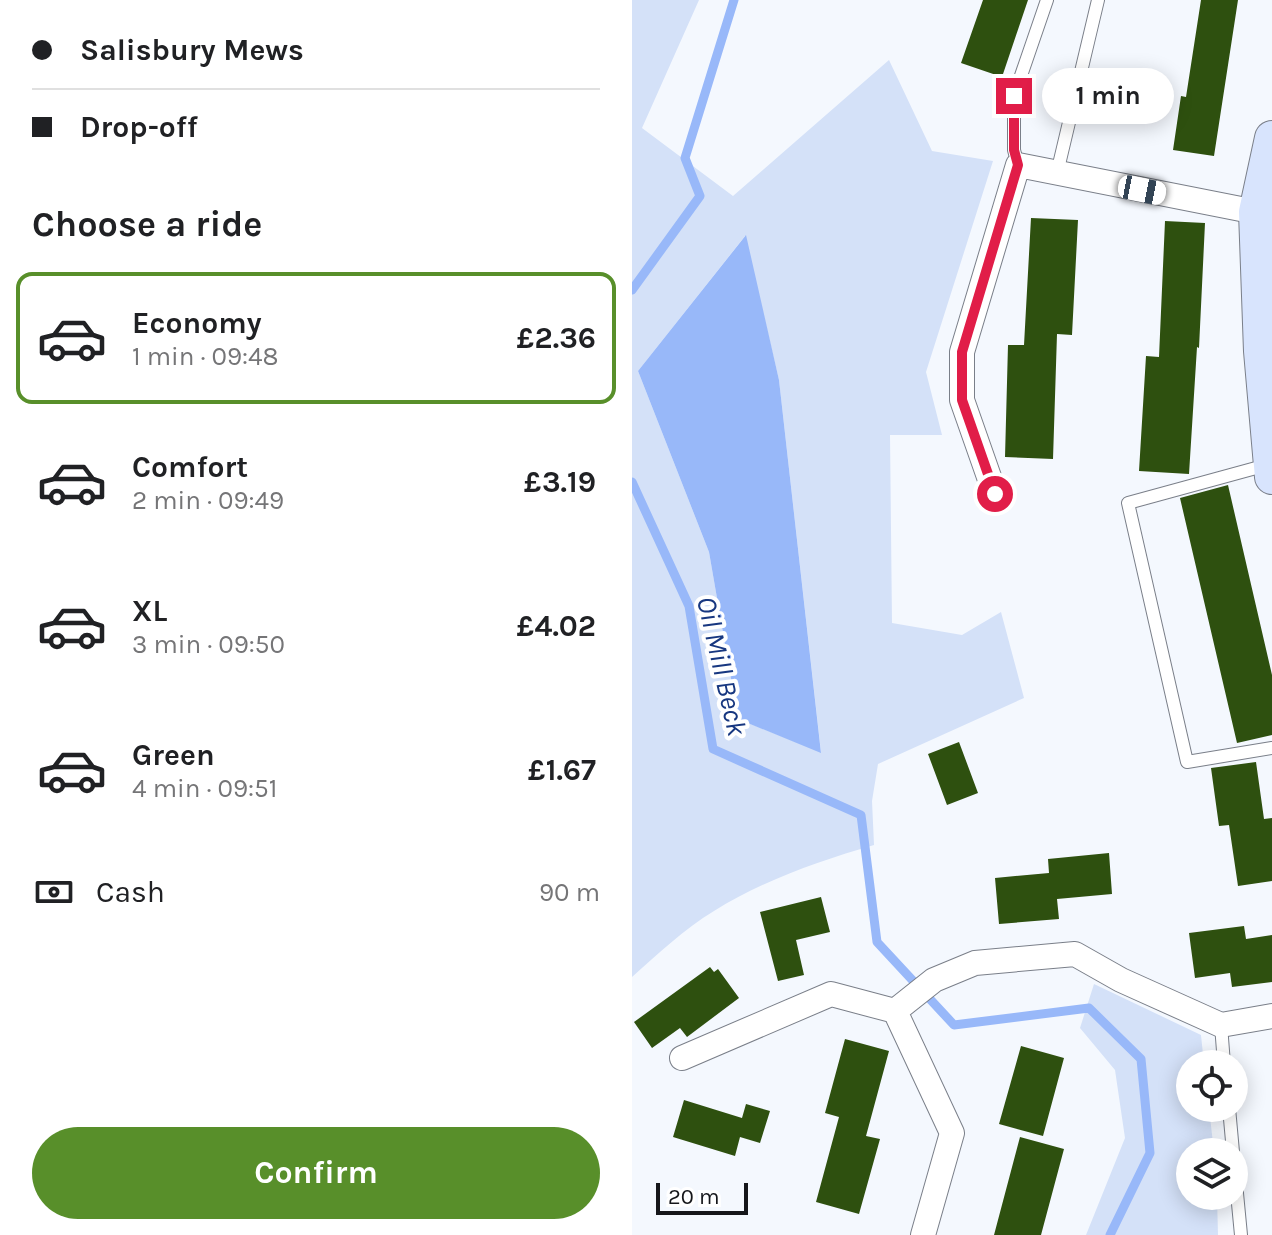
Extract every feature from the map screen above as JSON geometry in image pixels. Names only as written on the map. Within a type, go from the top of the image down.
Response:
[{"type":"street","points":[[1270,157],[1256,212],[1260,339],[1271,471]]},
{"type":"street","points":[[995,494],[962,400],[962,352],[1018,165],[1256,212]]},
{"type":"street","points":[[895,1011],[934,980],[975,963],[1075,954],[1121,980],[1221,1025],[1272,1016]]},
{"type":"street","points":[[682,1058],[831,994],[895,1011]]},
{"type":"street","points":[[895,1011],[952,1133],[923,1235]]},
{"type":"lane","points":[[1018,165],[1014,150],[1014,96],[1047,0]]},
{"type":"lane","points":[[1057,173],[1098,0]]},
{"type":"lane","points":[[1271,471],[1128,503],[1187,762],[1272,748]]},
{"type":"lane","points":[[1221,1025],[1223,1050]]},
{"type":"lane","points":[[1239,1210],[1241,1235]]},
{"type":"shaded area","points":[[632,0],[699,0],[642,128],[733,196],[889,60],[932,151],[993,161],[926,372],[942,435],[890,435],[892,623],[962,635],[1001,612],[1024,698],[878,764],[872,801],[874,845],[792,872],[733,900],[692,926],[632,977]],"holes":[[[745,236],[779,380],[821,752],[738,719],[709,552],[638,371]]]},
{"type":"shaded area","points":[[1094,984],[1201,1035],[1203,1050],[1176,1050],[1176,1122],[1211,1122],[1212,1138],[1176,1138],[1176,1210],[1217,1210],[1218,1235],[1086,1235],[1125,1138],[1115,1070],[1080,1028]]},
{"type":"water","points":[[746,235],[779,380],[821,753],[738,719],[709,552],[638,371]]},
{"type":"building","points":[[983,0],[1028,0],[1002,77],[961,63]]},
{"type":"building","points":[[1201,0],[1238,0],[1214,156],[1173,150],[1181,96],[1186,97]]},
{"type":"building","points":[[1031,218],[1078,220],[1072,335],[1057,334],[1053,459],[1005,457],[1008,345],[1024,345]]},
{"type":"building","points":[[1165,221],[1205,223],[1189,474],[1139,471],[1146,356],[1159,357]]},
{"type":"building","points":[[1228,485],[1272,675],[1272,735],[1237,743],[1180,498]]},
{"type":"building","points":[[959,742],[978,793],[947,805],[928,754]]},
{"type":"building","points":[[1256,762],[1264,819],[1272,818],[1272,881],[1238,886],[1229,825],[1219,826],[1211,768]]},
{"type":"building","points":[[1109,853],[1112,894],[1057,899],[1059,919],[999,924],[995,878],[1049,873],[1048,859]]},
{"type":"building","points":[[821,897],[830,932],[796,940],[804,975],[778,981],[760,912]]},
{"type":"building","points":[[1244,926],[1246,939],[1272,935],[1272,982],[1232,987],[1230,973],[1195,978],[1189,933]]},
{"type":"building","points":[[710,967],[714,972],[718,969],[739,998],[687,1037],[680,1028],[652,1048],[634,1022]]},
{"type":"building","points":[[845,1039],[889,1051],[866,1136],[880,1139],[859,1214],[816,1202],[839,1117],[825,1113]]},
{"type":"building","points":[[1021,1046],[1064,1058],[1043,1136],[999,1124]]},
{"type":"building","points":[[684,1100],[742,1118],[746,1104],[770,1111],[760,1143],[740,1137],[735,1156],[673,1137]]},
{"type":"building","points":[[1020,1137],[1064,1149],[1041,1235],[994,1235]]},
{"type":"waterway","name":"Oil Mill Beck","points":[[632,290],[700,196],[685,158],[734,0]]},
{"type":"waterway","name":"Oil Mill Beck","points":[[632,482],[689,606],[713,749],[861,815],[877,942],[954,1025],[1089,1008],[1141,1059],[1150,1153],[1110,1235]]},
{"type":"route","points":[[995,494],[962,400],[962,352],[1018,165],[1014,150],[1014,96]]}]
